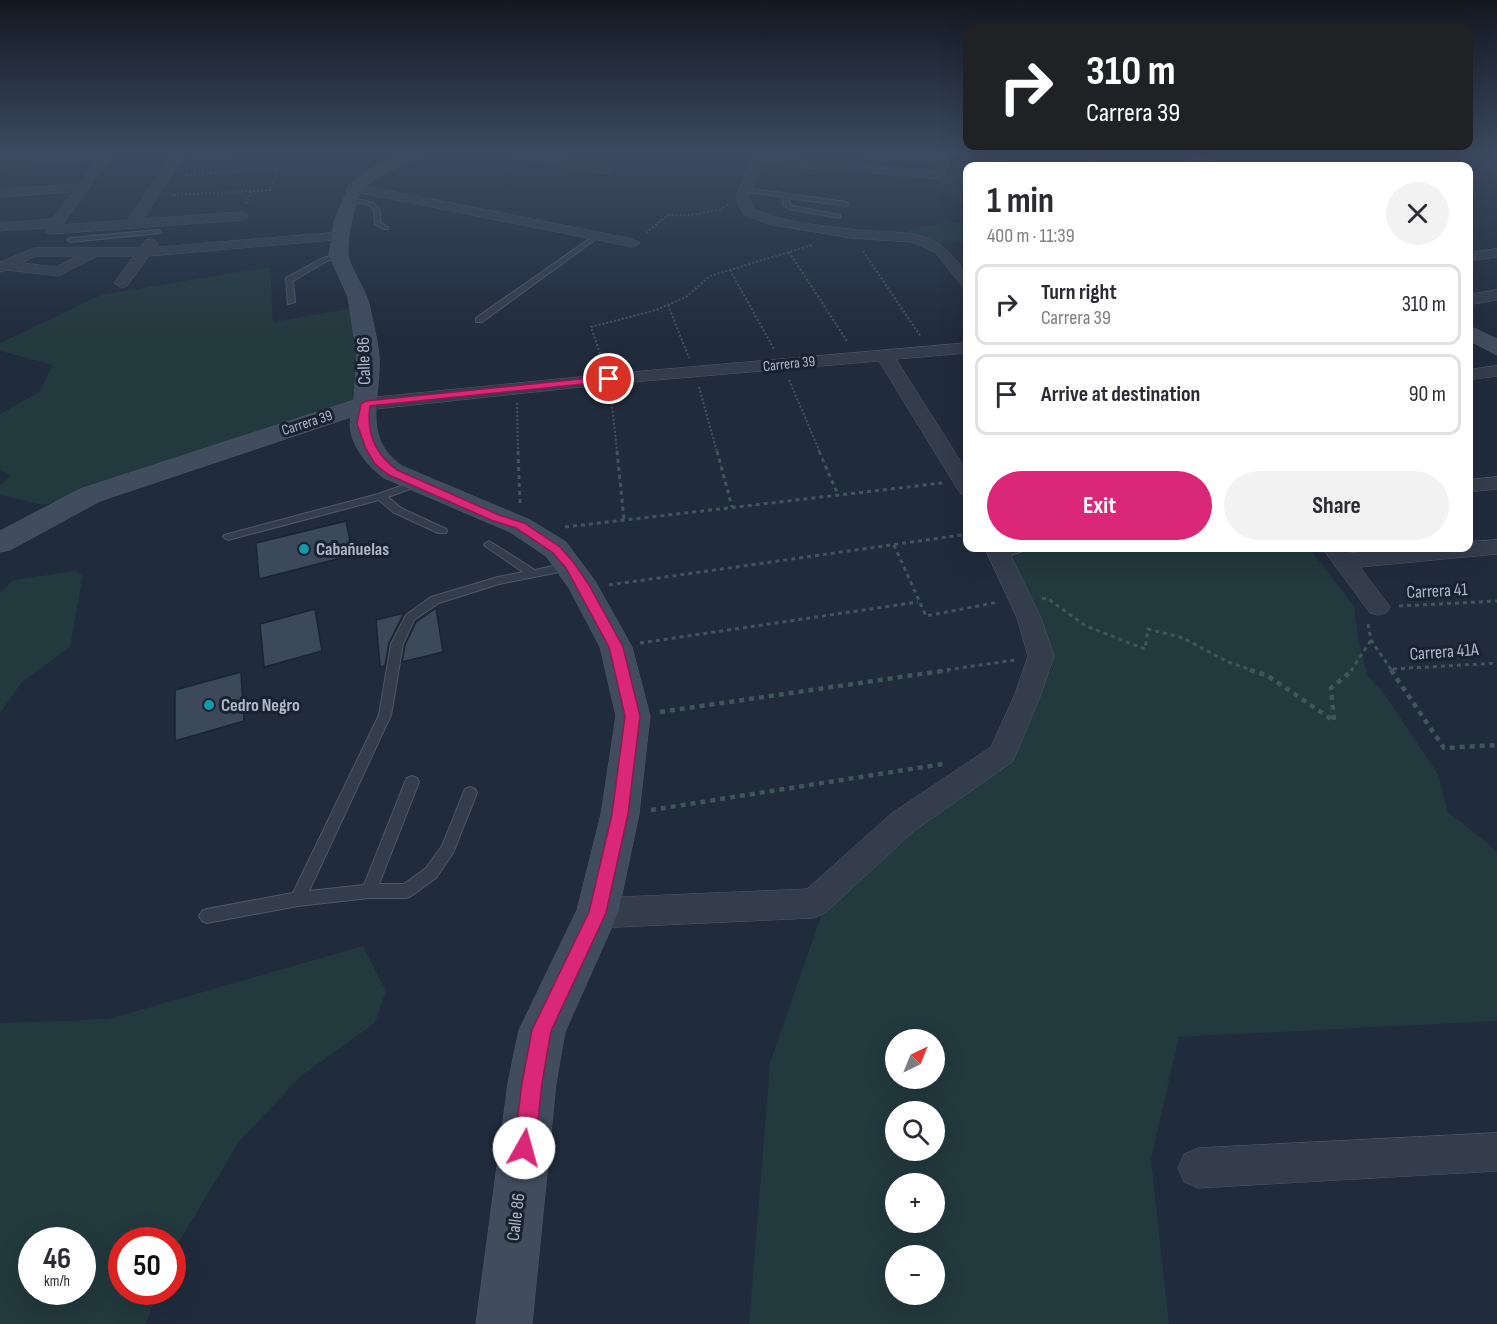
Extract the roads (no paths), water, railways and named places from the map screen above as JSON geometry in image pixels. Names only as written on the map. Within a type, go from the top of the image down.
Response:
[{"type":"main road","points":[[339,246],[347,216]]},
{"type":"main road","name":"Calle 86","points":[[339,246],[358,297],[368,356],[366,404],[362,424],[371,449],[379,462],[393,472],[417,483],[520,526],[556,549],[577,577],[616,647],[633,716],[620,814],[597,913],[542,1030],[532,1083],[504,1324]]},
{"type":"main road","points":[[1473,334],[1497,348]]},
{"type":"main road","name":"Carrera 39","points":[[0,543],[90,495],[366,404]]},
{"type":"street","points":[[54,227],[62,216]]},
{"type":"street","points":[[132,225],[138,216]]},
{"type":"street","points":[[0,228],[132,225],[162,228],[242,216]]},
{"type":"street","points":[[479,216],[633,243]]},
{"type":"street","points":[[759,216],[768,220],[851,234],[914,238],[940,249],[963,278]]},
{"type":"street","points":[[122,283],[162,228]]},
{"type":"street","points":[[3,266],[58,272],[94,254],[339,246]]},
{"type":"street","points":[[1473,256],[1497,253]]},
{"type":"street","points":[[1473,299],[1497,295]]},
{"type":"street","points":[[1473,313],[1497,310]]},
{"type":"street","name":"Carrera 39","points":[[366,404],[609,379],[963,349]]},
{"type":"street","points":[[885,356],[963,483]]},
{"type":"street","points":[[1473,374],[1497,371]]},
{"type":"street","points":[[1478,483],[1497,502]]},
{"type":"street","points":[[1473,548],[1497,547]]},
{"type":"street","points":[[597,913],[814,903],[903,822],[1002,754],[1028,694],[1041,656],[1029,618],[1020,601],[1007,552]]},
{"type":"street","points":[[1339,554],[1384,552]]},
{"type":"street","points":[[1339,554],[1378,607]]},
{"type":"street","points":[[1198,1168],[1497,1152]]},
{"type":"lane","points":[[377,216],[377,223],[386,228]]},
{"type":"lane","points":[[70,240],[162,228]]},
{"type":"lane","points":[[479,320],[597,236]]},
{"type":"lane","points":[[291,302],[290,280],[325,259],[339,246]]},
{"type":"lane","points":[[228,537],[381,496],[417,483]]},
{"type":"lane","points":[[381,496],[397,510],[442,531]]},
{"type":"lane","points":[[489,544],[532,573]]},
{"type":"lane","points":[[298,900],[385,715],[397,644],[410,618],[435,600],[532,573],[577,577]]},
{"type":"lane","points":[[369,891],[412,782]]},
{"type":"lane","points":[[207,916],[298,900],[369,891],[406,891],[431,873],[448,849],[470,793]]},
{"type":"place","name":"Cabañuelas","points":[[304,549]]},
{"type":"place","name":"Cedro Negro","points":[[209,705]]}]
